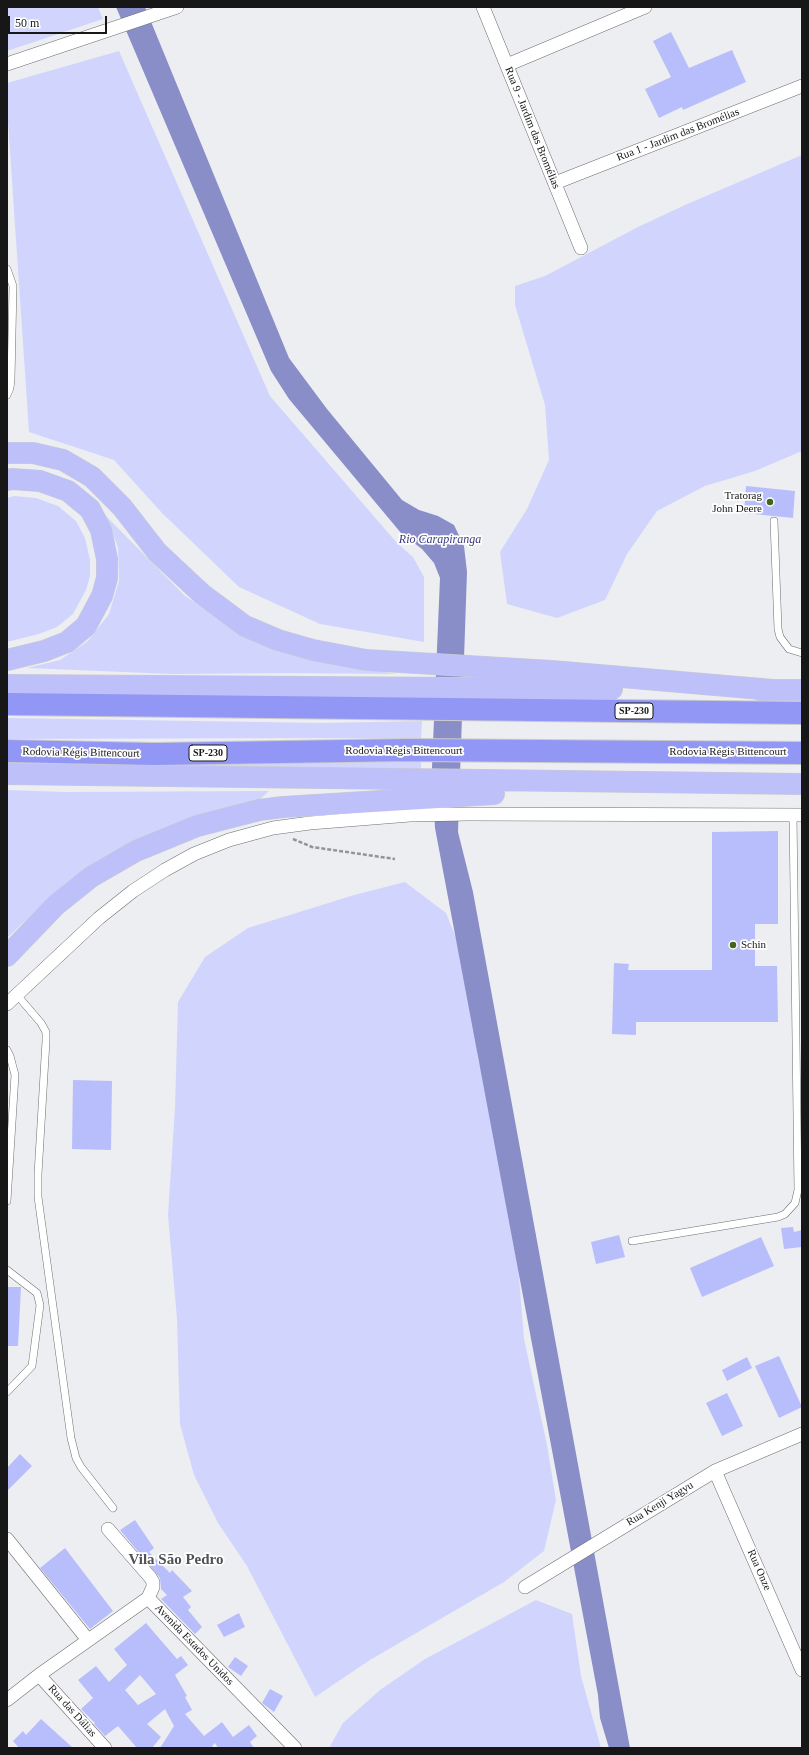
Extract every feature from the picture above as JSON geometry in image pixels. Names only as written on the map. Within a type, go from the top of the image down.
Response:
[{"type":"highway","name":"SP-230","points":[[7,704],[802,713]]},
{"type":"highway","name":"Rodovia Régis Bittencourt","points":[[7,751],[154,754],[409,750],[802,753]]},
{"type":"main road","points":[[7,453],[33,453],[63,460],[92,477],[122,507],[157,552],[202,594],[245,626],[278,640],[313,650],[366,660],[552,671],[772,690]]},
{"type":"main road","points":[[7,480],[40,481],[68,491],[90,509],[101,530],[107,559],[107,578],[102,596],[86,626],[67,642],[44,651],[7,660]]},
{"type":"main road","points":[[7,685],[802,690]]},
{"type":"main road","points":[[7,774],[409,798]]},
{"type":"main road","points":[[7,956],[56,905],[79,886],[136,851],[178,833],[224,818],[259,810],[409,798],[466,797],[614,787],[713,784],[802,784]]},
{"type":"street","points":[[7,64],[177,7]]},
{"type":"street","name":"Rua 9 - Jardim das Bromélias","points":[[483,7],[581,248]]},
{"type":"street","points":[[506,65],[645,7]]},
{"type":"street","name":"Rua 1 - Jardim das Bromélias","points":[[555,183],[802,86]]},
{"type":"street","points":[[466,797],[798,815]]},
{"type":"street","points":[[7,1004],[99,918],[132,891],[194,854],[229,840],[273,828],[310,823],[409,798]]},
{"type":"street","name":"Rua Kenji Yagyu","points":[[525,1587],[715,1471],[802,1434]]},
{"type":"street","name":"Rua Onze","points":[[715,1471],[802,1670]]},
{"type":"street","points":[[108,1529],[153,1582],[153,1587],[148,1598]]},
{"type":"street","points":[[7,1539],[88,1640]]},
{"type":"street","name":"Avenida Estados Unidos","points":[[7,1700],[39,1675],[148,1598],[295,1748]]},
{"type":"street","name":"Rua das Dálias","points":[[39,1675],[105,1748]]},
{"type":"lane","points":[[7,269],[12,286],[11,378],[10,388],[7,395]]},
{"type":"lane","points":[[774,521],[778,629],[782,640],[789,649],[802,653]]},
{"type":"lane","points":[[632,1241],[778,1217],[785,1214],[795,1203],[798,1190],[798,815]]},
{"type":"lane","points":[[17,995],[41,1023],[46,1032],[38,1197],[71,1438],[76,1458],[81,1467],[113,1508]]},
{"type":"lane","points":[[7,1050],[15,1075],[7,1201]]},
{"type":"lane","points":[[7,1270],[37,1293],[40,1305],[32,1366],[9,1388]]},
{"type":"path","points":[[273,828],[312,847],[395,859]]},
{"type":"shaded area","points":[[7,7],[98,7],[103,19],[7,51]]},
{"type":"shaded area","points":[[119,51],[270,396],[397,543],[413,557],[424,577],[424,642],[320,624],[239,587],[162,513],[114,460],[29,432],[7,107],[7,83]]},
{"type":"shaded area","points":[[802,155],[802,451],[755,471],[705,486],[657,511],[627,554],[605,600],[557,618],[507,604],[500,552],[527,509],[549,460],[545,405],[515,305],[515,286],[545,276],[638,227],[685,205]]},
{"type":"shaded area","points":[[14,496],[36,498],[58,506],[76,521],[85,538],[90,560],[90,576],[86,590],[73,614],[57,627],[39,634],[7,642],[7,498]]},
{"type":"shaded area","points":[[105,515],[184,595],[227,625],[319,660],[396,674],[172,674],[27,668],[60,660],[88,641],[109,614],[119,581],[118,547]]},
{"type":"shaded area","points":[[7,718],[322,723],[422,721],[421,739],[7,739]]},
{"type":"shaded area","points":[[7,757],[421,761],[421,773],[7,769]]},
{"type":"shaded area","points":[[7,790],[65,792],[269,791],[258,801],[40,907],[7,938]]},
{"type":"shaded area","points":[[405,882],[446,913],[465,960],[473,1009],[478,1060],[493,1110],[518,1264],[524,1339],[547,1445],[556,1500],[544,1551],[504,1582],[370,1660],[315,1697],[247,1566],[218,1523],[194,1475],[180,1424],[177,1319],[168,1215],[175,1108],[178,1002],[205,957],[248,928],[354,895]]},
{"type":"shaded area","points":[[536,1600],[572,1614],[581,1676],[601,1748],[329,1748],[343,1723],[380,1690],[425,1659]]},
{"type":"water","name":"Rio Carapiranga","points":[[116,7],[145,7],[289,358],[327,409],[402,500],[419,510],[438,516],[454,525],[464,546],[467,572],[458,832],[473,892],[630,1748],[609,1748],[600,1718],[598,1695],[435,828],[432,767],[440,578],[434,563],[422,549],[401,533],[289,399],[271,371]]},
{"type":"building","points":[[671,32],[689,68],[732,50],[746,82],[683,110],[682,107],[659,118],[645,89],[671,77],[653,41]]},
{"type":"building","name":"Tratorag John Deere","points":[[746,486],[795,491],[793,518],[744,513]]},
{"type":"building","name":"Schin","points":[[778,831],[778,924],[755,924],[755,966],[777,966],[778,1022],[636,1022],[636,1035],[612,1034],[614,963],[629,964],[628,970],[712,970],[712,832]]},
{"type":"building","points":[[73,1080],[112,1081],[111,1150],[72,1149]]},
{"type":"building","points":[[793,1227],[794,1232],[802,1230],[802,1247],[784,1249],[781,1228]]},
{"type":"building","points":[[619,1235],[625,1257],[596,1264],[591,1242]]},
{"type":"building","points":[[761,1237],[774,1266],[702,1297],[690,1268]]},
{"type":"building","points":[[7,1287],[21,1287],[18,1346],[7,1346]]},
{"type":"building","points":[[779,1356],[802,1407],[779,1418],[755,1366]]},
{"type":"building","points":[[747,1357],[752,1368],[727,1381],[722,1370]]},
{"type":"building","points":[[727,1393],[743,1426],[722,1436],[706,1403]]},
{"type":"building","points":[[20,1454],[32,1466],[7,1491],[7,1468]]},
{"type":"building","points":[[135,1520],[154,1548],[149,1552],[170,1573],[172,1570],[192,1591],[183,1597],[191,1607],[188,1610],[202,1627],[195,1634],[161,1599],[167,1595],[161,1589],[160,1578],[120,1530]]},
{"type":"building","points":[[65,1548],[113,1611],[90,1629],[40,1568]]},
{"type":"building","points":[[239,1613],[245,1627],[224,1637],[217,1625]]},
{"type":"building","points":[[146,1623],[177,1659],[181,1656],[188,1665],[175,1675],[187,1696],[185,1697],[192,1710],[185,1714],[204,1736],[222,1722],[233,1737],[249,1725],[257,1736],[250,1742],[254,1748],[218,1748],[215,1743],[212,1746],[214,1748],[160,1748],[174,1726],[165,1709],[147,1724],[161,1737],[152,1748],[137,1748],[118,1726],[105,1736],[81,1709],[93,1698],[78,1680],[96,1666],[109,1682],[127,1665],[114,1649]],"holes":[[[140,1675],[156,1694],[138,1705],[125,1690]]]},
{"type":"building","points":[[235,1657],[248,1666],[241,1676],[228,1667]]},
{"type":"building","points":[[270,1689],[283,1696],[274,1712],[262,1703]]},
{"type":"building","points":[[41,1719],[73,1748],[19,1748],[13,1741],[23,1731],[26,1735]]},
{"type":"place","name":"Tratorag John Deere","points":[[770,502]]},
{"type":"place","name":"Schin","points":[[733,945]]},
{"type":"district","name":"Vila São Pedro","points":[[176,1560]]}]
